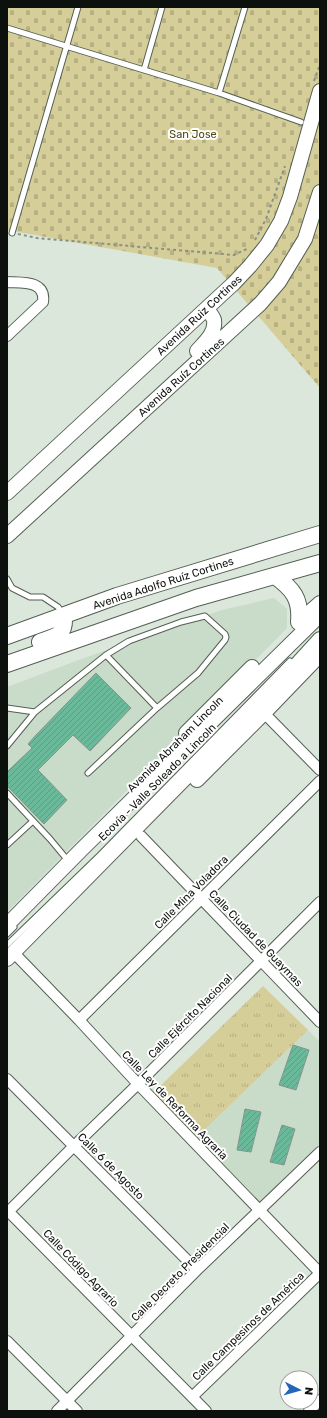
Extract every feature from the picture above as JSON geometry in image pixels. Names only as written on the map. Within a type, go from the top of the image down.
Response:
[{"type":"main road","name":"Avenida Ruiz Cortines","points":[[7,493],[207,309],[250,266],[267,245],[281,221],[290,198],[320,91]]},
{"type":"main road","name":"Avenida Ruíz Cortines","points":[[7,536],[260,304],[279,282],[305,239],[320,192]]},
{"type":"main road","points":[[118,435],[130,414],[209,339],[213,331],[214,320],[207,309]]},
{"type":"main road","name":"Avenida Adolfo Ruíz Cortines","points":[[7,636],[117,596],[320,534]]},
{"type":"main road","points":[[7,664],[196,598],[319,564]]},
{"type":"main road","points":[[275,576],[290,588],[295,596],[298,605],[299,622]]},
{"type":"main road","name":"Avenida Abraham Lincoln","points":[[40,892],[65,856],[203,716],[299,622],[320,607]]},
{"type":"main road","name":"Avenida Abraham Lincoln","points":[[13,924],[40,892],[320,607]]},
{"type":"main road","points":[[7,654],[53,637],[62,632],[64,628],[64,616]]},
{"type":"main road","points":[[9,952],[112,853],[289,673],[320,639]]},
{"type":"main road","points":[[78,887],[115,863],[320,655]]},
{"type":"street","points":[[7,282],[36,285],[41,289],[44,295],[43,302],[7,336]]},
{"type":"street","points":[[264,713],[320,770]]},
{"type":"street","name":"Calle Mina Voladora","points":[[79,1020],[320,781]]},
{"type":"street","name":"Calle Ciudad de Guaymas","points":[[141,836],[320,1022]]},
{"type":"street","name":"Calle Ejército Nacional","points":[[7,1211],[138,1084],[320,902]]},
{"type":"street","name":"Calle Ley de Reforma Agraria","points":[[9,952],[79,1020],[138,1084],[320,1273]]},
{"type":"street","name":"Calle 6 de Agosto","points":[[7,1079],[197,1270]]},
{"type":"street","name":"Calle Decreto Presidencial","points":[[57,1411],[197,1270],[320,1152]]},
{"type":"street","name":"Calle Código Agrario","points":[[7,1211],[206,1411]]},
{"type":"street","name":"Calle Campesinos de América","points":[[192,1397],[320,1273]]},
{"type":"street","points":[[7,1341],[77,1411]]},
{"type":"street","points":[[309,1411],[320,1400]]},
{"type":"lane","points":[[12,233],[78,7]]},
{"type":"lane","points":[[144,70],[162,7]]},
{"type":"lane","points":[[219,93],[245,7]]},
{"type":"lane","points":[[7,28],[219,93],[301,122]]},
{"type":"lane","points":[[7,579],[12,588],[30,596],[43,597],[58,607],[64,616]]},
{"type":"lane","points":[[7,746],[35,712],[106,655],[129,641],[181,622],[206,616],[225,634],[226,637],[213,656],[198,673],[157,708],[88,773]]},
{"type":"lane","points":[[141,799],[320,620]]},
{"type":"lane","points":[[304,648],[320,631]]},
{"type":"lane","points":[[106,655],[157,708]]},
{"type":"lane","name":"Ecovía - Valle Soleado a Lincoln","points":[[9,952],[100,855],[292,659]]},
{"type":"lane","points":[[7,708],[35,712]]},
{"type":"lane","points":[[7,793],[65,856]]},
{"type":"lane","points":[[7,845],[33,821]]},
{"type":"lane","points":[[7,934],[13,924]]},
{"type":"path","points":[[254,242],[266,219],[288,159]]},
{"type":"path","points":[[12,233],[36,238],[234,255],[250,248]]},
{"type":"shaded area","points":[[274,598],[287,609],[287,628],[7,912],[7,687],[84,658],[222,610]]},
{"type":"shaded area","points":[[308,1030],[320,1042],[320,1145],[261,1206],[195,1139]]},
{"type":"green space","name":"San Jose","points":[[7,7],[320,7],[320,388],[217,268],[7,230]]},
{"type":"green space","points":[[263,986],[308,1030],[195,1139],[151,1095]]},
{"type":"building","points":[[96,673],[131,708],[90,751],[73,735],[38,770],[67,800],[44,824],[7,786],[7,772],[32,748],[28,744],[36,735]]},
{"type":"building","points":[[293,1045],[309,1050],[296,1090],[279,1085]]},
{"type":"building","points":[[245,1109],[261,1112],[251,1152],[237,1150]]},
{"type":"building","points":[[282,1125],[295,1129],[284,1165],[270,1162]]}]
